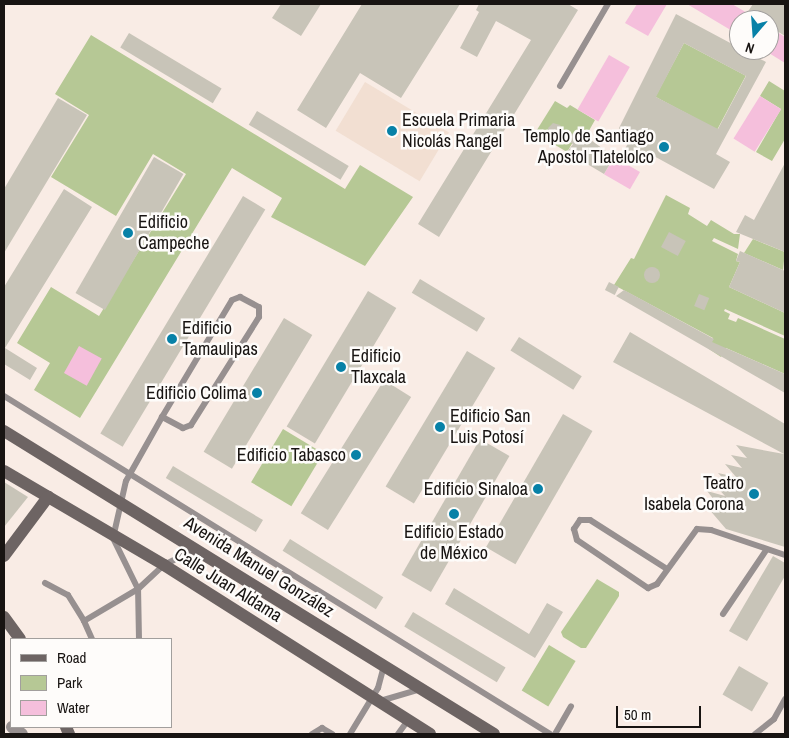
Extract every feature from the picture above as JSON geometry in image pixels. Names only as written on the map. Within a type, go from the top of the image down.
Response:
[{"type":"street","name":"Avenida Manuel González","points":[[4,430],[494,734]]},
{"type":"street","name":"Calle Juan Aldama","points":[[4,471],[113,538],[164,565],[430,734]]},
{"type":"street","points":[[4,556],[48,498]]},
{"type":"street","points":[[4,617],[19,638]]},
{"type":"lane","points":[[560,86],[608,4]]},
{"type":"lane","points":[[139,638],[138,588],[113,538],[130,473],[162,417],[232,300],[240,296],[259,307],[259,317],[191,424],[183,428],[162,417]]},
{"type":"lane","points":[[4,396],[550,734]]},
{"type":"lane","points":[[667,570],[590,520],[580,520],[574,529],[577,540],[645,587],[654,587],[667,570],[697,529],[711,530],[785,555]]},
{"type":"lane","points":[[84,621],[138,588],[164,565],[196,548]]},
{"type":"lane","points":[[723,614],[767,549]]},
{"type":"lane","points":[[45,583],[68,595],[84,621],[92,638]]},
{"type":"lane","points":[[350,734],[375,699],[384,666]]},
{"type":"lane","points":[[375,699],[421,689]]},
{"type":"lane","points":[[755,734],[784,703]]},
{"type":"lane","points":[[554,734],[571,706]]},
{"type":"lane","points":[[398,734],[408,720]]},
{"type":"lane","points":[[312,734],[318,728],[332,734]]},
{"type":"shaded area","name":"Escuela Primaria Nicolás Rangel","points":[[365,82],[449,132],[420,181],[336,131]]},
{"type":"green space","points":[[91,35],[345,189],[360,165],[413,197],[365,266],[271,217],[282,198],[232,168],[80,418],[34,390],[50,363],[17,343],[51,287],[99,316],[186,174],[153,154],[116,216],[51,177],[89,115],[55,94]]},
{"type":"green space","points":[[684,43],[746,76],[717,130],[655,97]]},
{"type":"green space","points":[[769,81],[785,91],[785,139],[772,161],[756,152],[781,109],[760,96]]},
{"type":"green space","points":[[555,101],[567,108],[570,105],[595,120],[586,136],[579,132],[567,152],[535,133]]},
{"type":"green space","points":[[666,195],[690,208],[688,214],[707,226],[711,220],[734,234],[740,234],[738,249],[714,238],[712,241],[738,254],[736,261],[740,262],[729,287],[785,313],[785,336],[725,309],[724,311],[730,314],[728,319],[736,322],[738,318],[785,339],[785,374],[726,348],[721,357],[709,349],[713,338],[614,285],[631,258],[634,259]]},
{"type":"green space","points":[[753,239],[785,252],[783,270],[744,253]]},
{"type":"green space","points":[[283,429],[323,453],[291,506],[251,482]]},
{"type":"green space","points":[[597,579],[619,592],[619,596],[586,648],[581,648],[563,637],[561,632]]},
{"type":"green space","points":[[549,645],[576,661],[548,706],[522,690]]},
{"type":"water","points":[[637,4],[667,4],[648,36],[625,23]]},
{"type":"water","points":[[687,4],[732,4],[742,10],[729,10],[729,29]]},
{"type":"water","points":[[779,33],[785,37],[785,63],[779,59]]},
{"type":"water","points":[[609,55],[630,67],[598,122],[578,110]]},
{"type":"water","points":[[760,96],[781,109],[755,152],[734,138]]},
{"type":"water","points":[[614,157],[640,172],[630,189],[604,174]]},
{"type":"water","points":[[79,346],[102,359],[87,386],[64,373]]},
{"type":"building","points":[[281,4],[321,4],[301,36],[272,18]]},
{"type":"building","points":[[362,4],[460,4],[401,98],[360,73],[326,128],[297,110]]},
{"type":"building","points":[[479,4],[568,4],[578,10],[439,237],[418,224],[531,40],[496,21],[477,57],[460,48],[479,12],[476,10]]},
{"type":"building","points":[[753,4],[785,4],[785,36],[779,32],[779,10],[749,10]]},
{"type":"building","points":[[676,14],[729,42],[729,60],[762,60],[766,62],[716,154],[730,162],[714,189],[652,155],[648,163],[624,151],[628,143],[619,128]],"holes":[[[684,43],[746,76],[718,129],[656,97]]]},
{"type":"building","points":[[129,33],[222,89],[213,103],[120,48]]},
{"type":"building","points":[[58,98],[87,115],[4,253],[4,189]]},
{"type":"building","points":[[257,111],[349,166],[340,180],[249,125]]},
{"type":"building","points":[[553,123],[560,125],[564,132],[578,135],[580,132],[614,157],[604,174],[567,152],[573,144],[562,137],[550,136],[548,128]]},
{"type":"building","name":"Edificio Campeche","points":[[154,157],[183,174],[105,310],[76,293]]},
{"type":"building","points":[[785,163],[785,252],[736,232],[745,215],[754,220]]},
{"type":"building","points":[[64,189],[92,207],[5,348],[37,368],[30,380],[4,364],[4,287]]},
{"type":"building","name":"Edificio Tamaulipas","points":[[243,196],[265,209],[123,447],[100,433]]},
{"type":"building","points":[[669,232],[686,241],[678,256],[661,247]]},
{"type":"building","points":[[740,251],[785,271],[785,313],[729,287],[740,262],[736,261]]},
{"type":"building","points":[[652,267],[660,275],[652,283],[644,275]]},
{"type":"building","points":[[420,279],[485,318],[477,332],[412,293]]},
{"type":"building","points":[[609,282],[619,287],[615,295],[605,290]]},
{"type":"building","points":[[624,290],[714,339],[712,342],[785,374],[785,393],[616,296]]},
{"type":"building","name":"Edificio Tlaxcala","points":[[368,291],[396,308],[315,443],[287,426]]},
{"type":"building","points":[[699,294],[709,298],[704,310],[694,306]]},
{"type":"building","name":"Edificio Colima","points":[[284,318],[312,335],[232,469],[204,452]]},
{"type":"building","points":[[630,332],[785,424],[785,547],[726,529],[702,501],[719,506],[707,491],[725,496],[712,482],[731,487],[718,473],[736,477],[725,464],[742,468],[731,455],[747,458],[736,445],[784,454],[613,362]]},
{"type":"building","points":[[519,337],[582,376],[573,390],[511,351]]},
{"type":"building","name":"Edificio San Luis Potosí","points":[[467,351],[495,368],[414,503],[386,486]]},
{"type":"building","name":"Edificio Tabasco","points":[[384,380],[411,397],[328,530],[301,513]]},
{"type":"building","name":"Edificio Sinaloa","points":[[563,414],[592,431],[515,564],[486,547]]},
{"type":"building","name":"Edificio Estado de México","points":[[480,439],[509,456],[431,592],[402,575]]},
{"type":"building","points":[[173,466],[263,520],[256,532],[166,478]]},
{"type":"building","points":[[4,482],[28,497],[4,527]]},
{"type":"building","points":[[290,539],[383,597],[376,609],[283,551]]},
{"type":"building","points":[[773,556],[785,563],[785,576],[747,641],[729,631]]},
{"type":"building","points":[[454,588],[529,634],[547,603],[563,612],[535,658],[445,604]]},
{"type":"building","points":[[413,612],[506,668],[497,682],[404,627]]},
{"type":"building","points":[[739,666],[768,683],[752,712],[722,695]]},
{"type":"place","name":"Escuela Primaria Nicolás Rangel","points":[[392,131]]},
{"type":"place","name":"Templo de Santiago Apostol Tlatelolco","points":[[664,147]]},
{"type":"place","name":"Edificio Campeche","points":[[128,233]]},
{"type":"place","name":"Edificio Tamaulipas","points":[[172,339]]},
{"type":"place","name":"Edificio Tlaxcala","points":[[341,367]]},
{"type":"place","name":"Edificio Colima","points":[[257,393]]},
{"type":"place","name":"Edificio San Luis Potosí","points":[[440,427]]},
{"type":"place","name":"Edificio Tabasco","points":[[356,455]]},
{"type":"place","name":"Edificio Sinaloa","points":[[538,489]]},
{"type":"place","name":"Teatro Isabela Corona","points":[[754,494]]},
{"type":"place","name":"Edificio Estado de México","points":[[454,514]]}]
